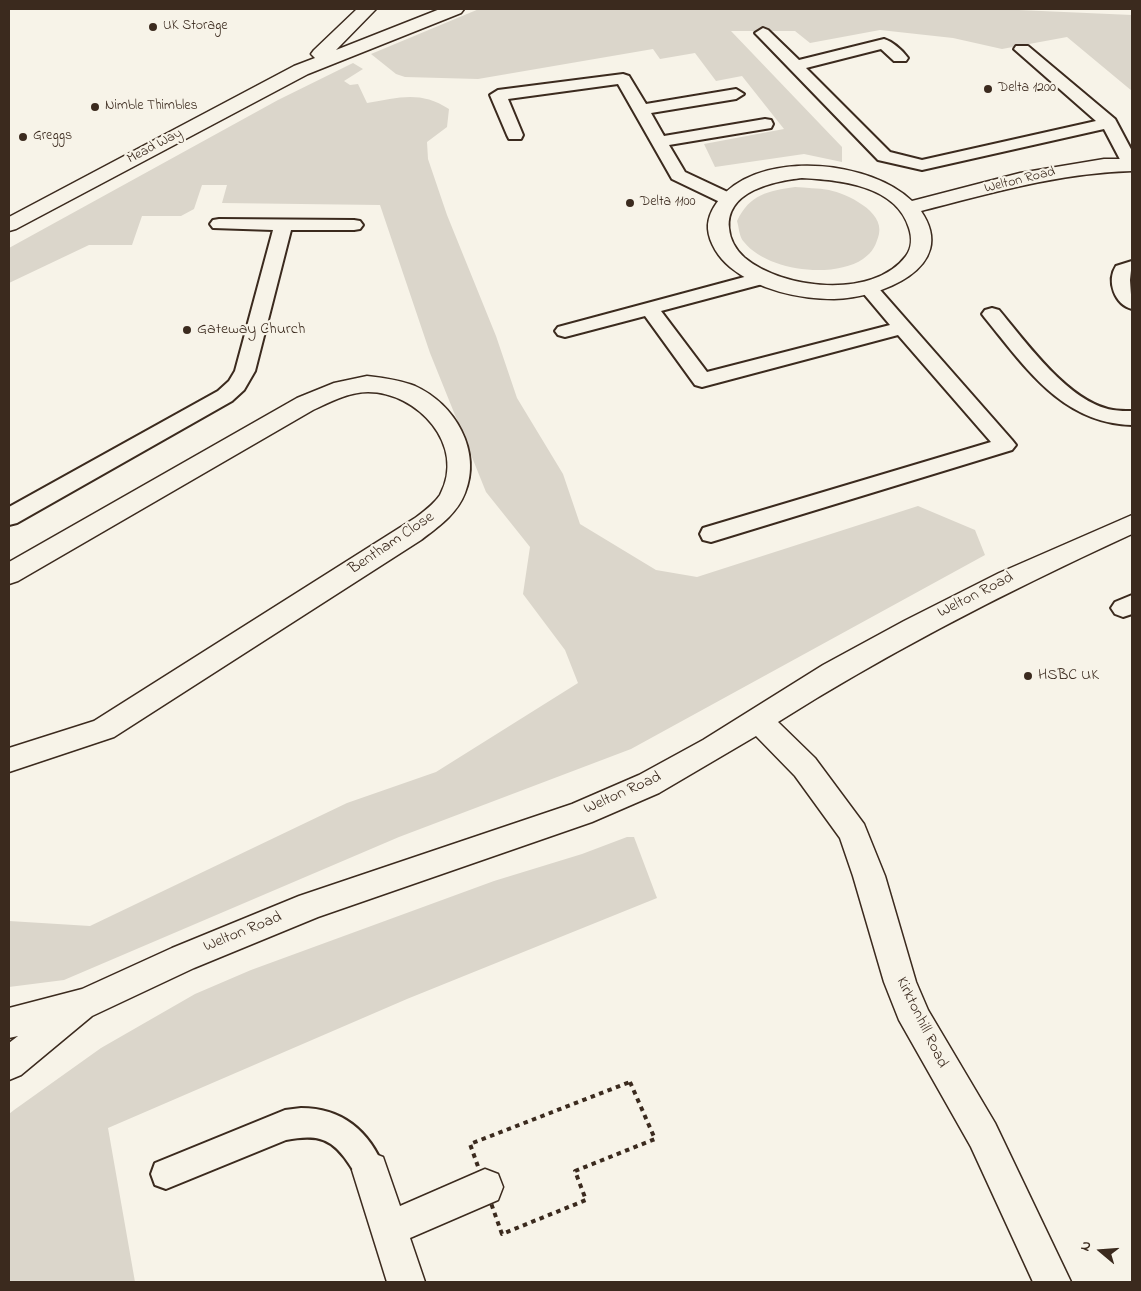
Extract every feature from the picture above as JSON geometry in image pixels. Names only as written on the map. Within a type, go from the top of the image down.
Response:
[{"type":"street","name":"Mead Way","points":[[301,70],[342,35],[367,9]]},
{"type":"street","name":"Mead Way","points":[[9,225],[301,70],[454,9]]},
{"type":"street","name":"Welton Road","points":[[909,208],[1052,172],[1084,166],[1132,165]]},
{"type":"street","points":[[802,172],[833,174],[863,180],[889,192],[909,208],[920,226],[921,245],[912,263],[893,278],[867,287],[841,291],[814,290],[788,286],[763,278],[741,265],[725,248],[718,231],[718,223],[719,214],[728,199],[746,185],[772,176],[802,172]]},
{"type":"street","name":"Bentham Close","points":[[9,574],[305,404],[336,390],[366,384],[399,388],[421,398],[439,414],[450,431],[459,462],[453,493],[439,513],[412,533],[104,729],[9,760]]},
{"type":"street","name":"Welton Road","points":[[9,1023],[86,1003],[183,958],[310,906],[581,813],[649,784],[758,720],[833,673],[914,628],[1008,580],[1132,524]]},
{"type":"street","name":"Kirktonhill Road","points":[[758,720],[804,766],[828,796],[853,833],[869,876],[900,982],[916,1020],[983,1135],[1052,1282]]},
{"type":"street","name":"Welton Road","points":[[9,1064],[86,1003]]},
{"type":"street","points":[[370,1170],[406,1282]]},
{"type":"street","points":[[389,1229],[485,1187]]},
{"type":"lane","points":[[763,33],[884,156],[922,165],[1109,123]]},
{"type":"lane","points":[[795,66],[884,44],[900,58]]},
{"type":"lane","points":[[1022,48],[1109,123],[1132,165]]},
{"type":"lane","points":[[515,135],[498,95],[623,79],[678,175],[728,199]]},
{"type":"lane","points":[[641,110],[736,94]]},
{"type":"lane","points":[[659,142],[765,124]]},
{"type":"lane","points":[[219,224],[354,225]]},
{"type":"lane","points":[[9,517],[225,396],[238,384],[246,371],[254,345],[284,224]]},
{"type":"lane","points":[[1132,267],[1123,270],[1119,279],[1122,292],[1132,303]]},
{"type":"lane","points":[[565,331],[763,278]]},
{"type":"lane","points":[[711,534],[1004,445],[867,287]]},
{"type":"lane","points":[[649,308],[702,380],[902,328]]},
{"type":"lane","points":[[992,314],[1065,395],[1083,407],[1104,414],[1132,418]]},
{"type":"lane","points":[[166,1174],[285,1125],[304,1121],[322,1123],[335,1128],[350,1139],[361,1152],[370,1170]]},
{"type":"path","points":[[630,1082],[655,1139],[574,1171],[586,1200],[502,1234],[485,1187],[470,1144],[630,1082]]},
{"type":"shaded area","points":[[479,9],[996,9],[1132,15],[1132,91],[1067,37],[1002,49],[953,38],[880,30],[810,43],[795,31],[731,31],[842,147],[842,162],[804,154],[715,167],[704,144],[784,129],[742,76],[716,81],[695,53],[660,59],[653,49],[478,79],[405,77],[396,74],[371,54]]},
{"type":"shaded area","points":[[353,63],[363,69],[344,81],[350,85],[358,84],[367,103],[418,97],[428,99],[449,109],[447,127],[427,142],[428,159],[447,215],[496,336],[517,398],[563,474],[580,524],[656,570],[697,577],[918,506],[975,530],[985,555],[631,749],[399,837],[64,980],[9,987],[9,921],[90,926],[347,803],[436,772],[578,683],[565,650],[523,594],[530,547],[486,492],[430,353],[380,205],[222,203],[227,185],[202,185],[194,209],[181,216],[142,216],[132,245],[89,245],[9,283],[9,248],[278,100]]},
{"type":"shaded area","points":[[795,187],[825,189],[837,192],[863,205],[876,218],[879,226],[879,234],[872,251],[863,259],[850,265],[835,269],[818,270],[784,265],[768,260],[754,252],[742,240],[740,235],[737,221],[742,212],[754,199],[761,195]]},
{"type":"shaded area","points":[[627,837],[634,837],[657,898],[407,999],[108,1128],[135,1282],[9,1282],[9,1114],[14,1110],[101,1048],[195,994],[251,970],[494,881],[582,854]]},
{"type":"place","name":"UK Storage","points":[[153,27]]},
{"type":"place","name":"Delta 1200","points":[[988,89]]},
{"type":"place","name":"Nimble Thimbles","points":[[95,107]]},
{"type":"place","name":"Greggs","points":[[23,137]]},
{"type":"place","name":"Delta 1100","points":[[630,203]]},
{"type":"place","name":"Gateway Church","points":[[187,330]]},
{"type":"place","name":"HSBC UK","points":[[1028,676]]}]
